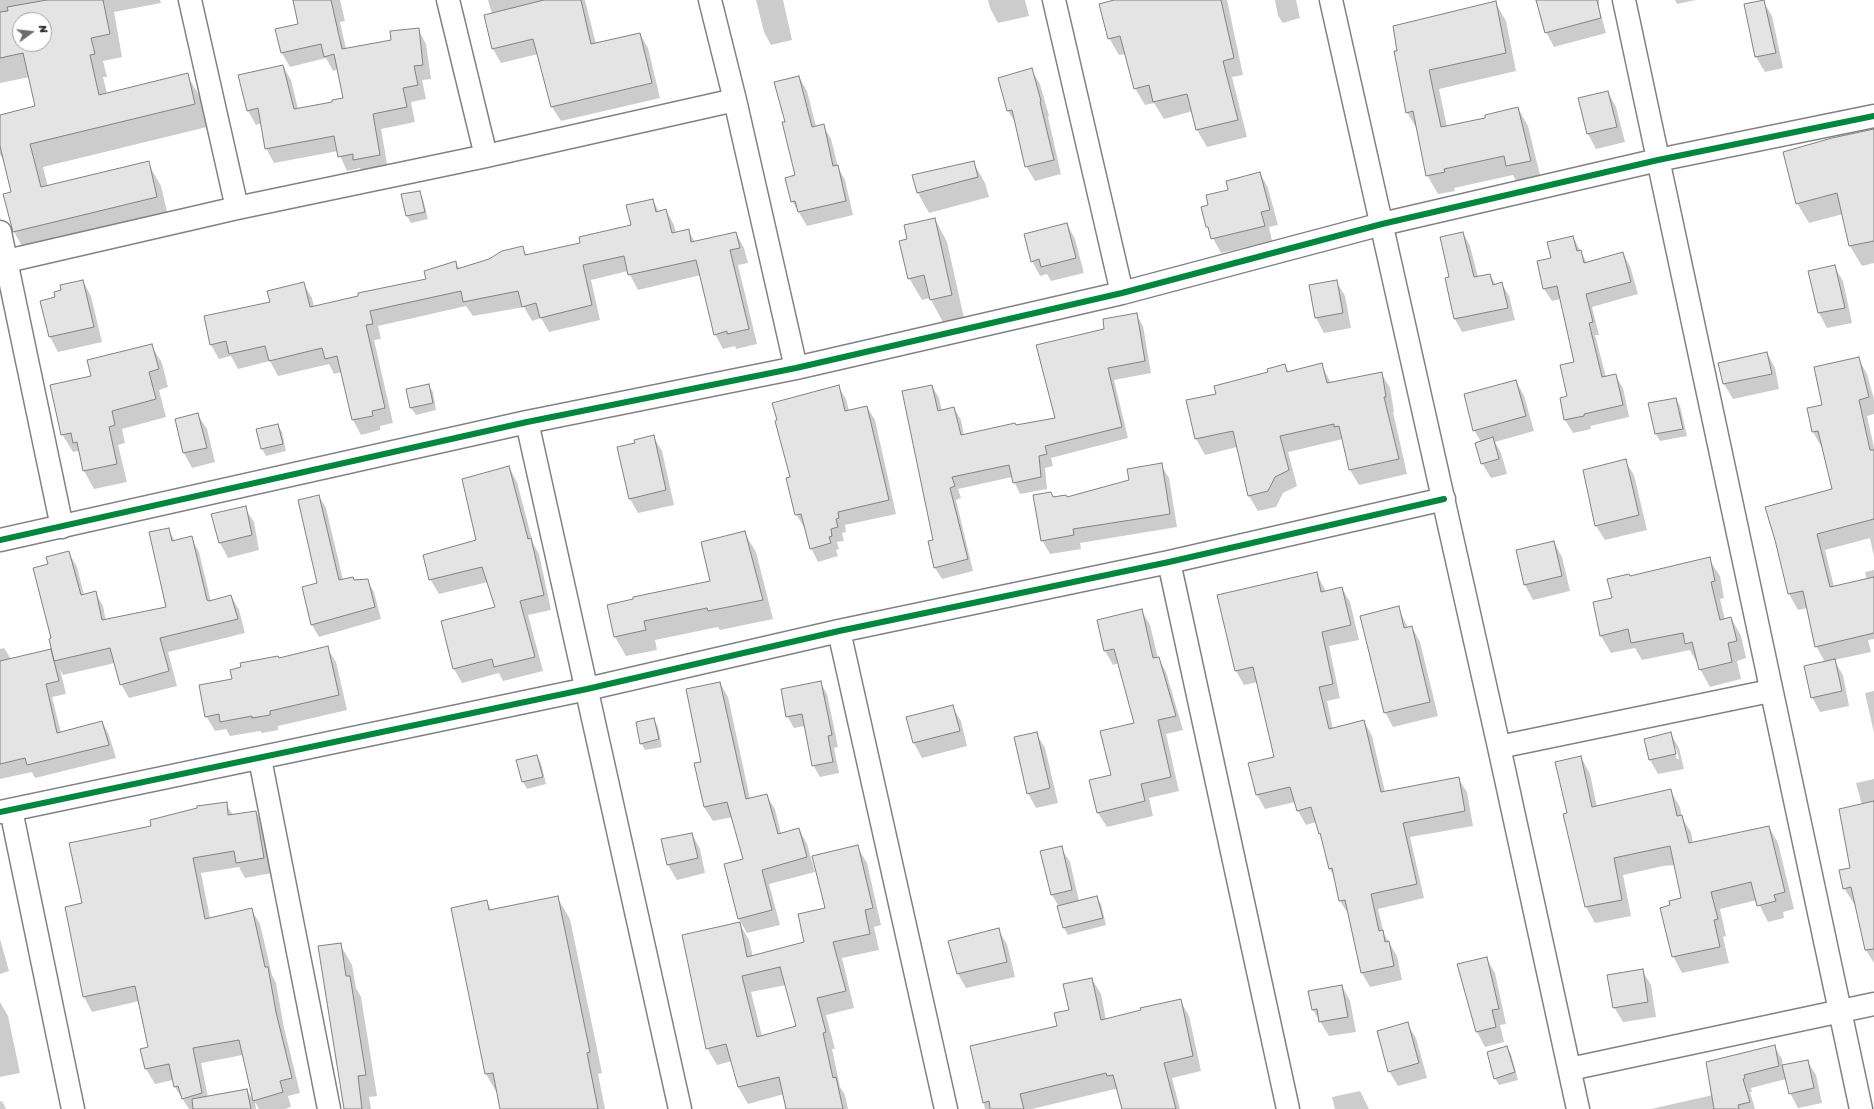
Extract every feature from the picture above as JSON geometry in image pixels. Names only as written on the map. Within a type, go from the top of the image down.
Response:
[{"type":"street","points":[[190,0],[237,208]]},
{"type":"street","points":[[448,0],[486,156]]},
{"type":"street","points":[[710,0],[735,100],[796,368]]},
{"type":"street","points":[[1054,0],[1122,293]]},
{"type":"street","points":[[1331,0],[1444,499],[1578,1109]]},
{"type":"street","points":[[1624,0],[1770,691],[1861,1109]]},
{"type":"street","points":[[8,261],[237,208],[486,156],[735,100]]},
{"type":"street","points":[[0,540],[527,422],[796,368],[1122,293],[1382,224],[1658,160],[1874,116]]},
{"type":"street","points":[[0,232],[8,261],[62,527]]},
{"type":"street","points":[[527,422],[680,1109]]},
{"type":"street","points":[[73,1109],[6,811],[260,759],[587,689],[839,631],[1170,562],[1444,499]]},
{"type":"street","points":[[1170,562],[1288,1109]]},
{"type":"street","points":[[839,631],[946,1109]]},
{"type":"street","points":[[1499,747],[1770,691]]},
{"type":"street","points":[[260,759],[328,1109]]},
{"type":"street","points":[[1570,1069],[1874,1004]]},
{"type":"building","points":[[47,0],[103,0],[110,34],[91,38],[95,54],[90,55],[99,95],[188,73],[195,104],[30,144],[41,187],[149,161],[157,197],[13,232],[3,194],[11,192],[0,146],[0,115],[35,106],[23,53],[0,58],[0,12],[8,11],[7,7]]},
{"type":"building","points":[[293,0],[331,0],[342,49],[391,40],[390,31],[419,28],[423,65],[414,66],[418,85],[403,88],[407,107],[373,114],[380,155],[353,160],[353,154],[338,157],[334,136],[265,149],[258,108],[247,111],[238,75],[283,65],[294,109],[332,102],[332,100],[343,98],[334,54],[324,57],[321,44],[281,53],[275,29],[298,24]]},
{"type":"building","points":[[544,0],[581,0],[591,44],[640,33],[652,83],[551,107],[533,39],[492,49],[484,15]]},
{"type":"building","points":[[1114,0],[1221,0],[1234,58],[1223,61],[1238,120],[1196,130],[1187,94],[1153,102],[1149,85],[1134,89],[1120,36],[1108,39],[1099,4]]},
{"type":"building","points":[[1536,0],[1597,0],[1601,18],[1545,33]]},
{"type":"building","points":[[1764,0],[1776,53],[1755,57],[1744,4]]},
{"type":"building","points":[[1496,1],[1506,53],[1429,70],[1441,127],[1485,118],[1485,115],[1518,107],[1531,161],[1506,166],[1504,156],[1444,169],[1445,172],[1426,176],[1413,111],[1406,113],[1394,51],[1397,51],[1393,26]]},
{"type":"building","points":[[1032,68],[1054,160],[1025,167],[1012,110],[1007,111],[998,78]]},
{"type":"building","points":[[799,76],[812,127],[824,124],[833,166],[838,165],[846,201],[798,212],[795,201],[791,202],[785,178],[795,175],[782,122],[785,122],[774,82]]},
{"type":"building","points":[[1608,91],[1617,127],[1587,134],[1578,98]]},
{"type":"building","points":[[1874,129],[1874,241],[1849,246],[1837,193],[1796,204],[1783,152],[1832,138]]},
{"type":"building","points":[[974,161],[978,177],[917,193],[912,175]]},
{"type":"building","points":[[1260,172],[1270,210],[1261,212],[1265,226],[1211,239],[1201,207],[1208,205],[1206,195],[1228,190],[1226,181]]},
{"type":"building","points":[[420,191],[425,212],[406,216],[401,194]]},
{"type":"building","points":[[653,199],[656,212],[666,209],[672,233],[689,229],[691,242],[736,232],[740,248],[730,250],[749,329],[727,334],[727,331],[714,335],[696,260],[628,275],[624,256],[583,265],[592,305],[540,318],[536,303],[522,307],[518,291],[463,302],[461,291],[370,311],[373,324],[366,325],[385,408],[372,411],[373,416],[352,420],[337,356],[325,359],[322,348],[269,361],[265,346],[229,354],[226,341],[210,345],[204,316],[270,302],[267,291],[304,282],[310,307],[358,296],[358,293],[426,279],[424,271],[456,261],[457,269],[489,259],[502,251],[523,246],[525,255],[580,243],[579,237],[631,225],[626,205]]},
{"type":"building","points":[[935,218],[952,295],[930,300],[924,275],[908,279],[899,241],[907,239],[904,225]]},
{"type":"building","points":[[1067,223],[1076,258],[1041,267],[1039,259],[1031,262],[1024,234]]},
{"type":"building","points":[[1463,232],[1474,277],[1490,274],[1493,285],[1502,282],[1508,308],[1454,319],[1445,278],[1449,277],[1440,237]]},
{"type":"building","points":[[1573,236],[1577,251],[1581,250],[1584,263],[1623,252],[1631,282],[1586,294],[1593,322],[1589,323],[1602,377],[1616,374],[1623,405],[1564,420],[1560,398],[1567,396],[1560,365],[1574,362],[1557,286],[1543,289],[1537,261],[1551,258],[1547,242]]},
{"type":"building","points":[[1835,265],[1845,308],[1818,313],[1808,271]]},
{"type":"building","points":[[83,280],[94,327],[49,337],[40,301],[55,297],[54,292],[61,290],[60,285]]},
{"type":"building","points":[[1337,280],[1343,313],[1315,318],[1309,285]]},
{"type":"building","points":[[1137,313],[1145,361],[1108,368],[1122,427],[1045,446],[1047,454],[1039,456],[1041,477],[1013,483],[1009,465],[952,477],[955,486],[950,488],[968,559],[934,568],[928,541],[933,540],[902,391],[932,385],[938,411],[954,407],[961,435],[1015,423],[1016,425],[1055,418],[1036,345],[1104,329],[1103,319]]},
{"type":"building","points":[[152,344],[159,369],[149,372],[156,399],[112,411],[115,425],[109,427],[117,464],[83,471],[77,442],[73,443],[71,433],[61,435],[50,385],[91,376],[87,360]]},
{"type":"building","points":[[1767,352],[1772,374],[1723,384],[1718,363]]},
{"type":"building","points":[[1859,357],[1869,397],[1859,400],[1870,450],[1874,450],[1874,519],[1817,534],[1830,587],[1874,577],[1874,633],[1815,647],[1803,591],[1788,594],[1775,540],[1765,507],[1832,489],[1818,431],[1812,432],[1807,408],[1822,405],[1814,367]]},
{"type":"building","points":[[1322,363],[1327,383],[1382,372],[1386,397],[1384,397],[1399,459],[1349,470],[1339,426],[1334,427],[1334,424],[1280,436],[1289,470],[1275,477],[1268,491],[1248,496],[1233,431],[1195,439],[1186,400],[1216,394],[1214,386],[1268,372],[1267,369],[1285,364],[1287,372]]},
{"type":"building","points":[[1516,380],[1526,416],[1473,431],[1464,394]]},
{"type":"building","points":[[429,384],[433,403],[410,408],[406,389]]},
{"type":"building","points":[[839,385],[845,411],[867,406],[889,500],[838,512],[839,518],[836,519],[838,527],[831,529],[832,536],[829,537],[831,543],[810,549],[801,514],[795,515],[786,478],[790,477],[775,421],[777,420],[772,403]]},
{"type":"building","points":[[1676,398],[1683,429],[1655,434],[1648,403]]},
{"type":"building","points":[[198,413],[207,448],[183,453],[175,419]]},
{"type":"building","points":[[278,424],[283,444],[261,449],[256,429]]},
{"type":"building","points":[[654,435],[666,490],[629,499],[617,447],[635,443],[634,440]]},
{"type":"building","points":[[1493,437],[1499,459],[1481,464],[1475,443]]},
{"type":"building","points":[[1626,459],[1639,515],[1595,526],[1583,470]]},
{"type":"building","points":[[1162,463],[1170,514],[1073,529],[1074,535],[1041,541],[1033,495],[1051,492],[1053,497],[1066,495],[1067,497],[1129,480],[1127,469]]},
{"type":"building","points":[[509,466],[528,539],[531,538],[544,595],[520,601],[535,657],[494,667],[492,659],[453,669],[441,621],[495,607],[482,567],[429,580],[423,555],[476,540],[462,479]]},
{"type":"building","points":[[319,495],[339,580],[353,577],[354,580],[368,579],[375,607],[311,625],[302,587],[317,583],[298,500]]},
{"type":"building","points":[[246,506],[252,535],[219,543],[211,514]]},
{"type":"building","points":[[169,528],[172,541],[192,536],[207,600],[209,601],[231,595],[238,619],[160,638],[169,671],[120,685],[110,648],[54,661],[49,639],[51,638],[33,568],[48,564],[46,557],[69,551],[81,595],[96,591],[102,620],[166,607],[149,532]]},
{"type":"building","points":[[745,531],[763,600],[708,611],[707,608],[644,621],[646,630],[614,637],[607,605],[633,599],[633,597],[710,581],[701,542]]},
{"type":"building","points":[[1554,541],[1562,576],[1524,585],[1516,550]]},
{"type":"building","points":[[1710,557],[1715,581],[1711,582],[1720,620],[1731,617],[1737,641],[1728,643],[1732,662],[1699,670],[1692,642],[1685,644],[1683,633],[1631,643],[1628,629],[1600,636],[1593,602],[1612,598],[1607,579],[1629,574],[1630,576]]},
{"type":"building","points":[[1317,572],[1321,592],[1342,587],[1351,625],[1322,632],[1333,684],[1319,687],[1329,729],[1364,720],[1381,792],[1459,777],[1465,811],[1403,823],[1417,884],[1371,894],[1379,931],[1383,930],[1385,942],[1389,941],[1394,966],[1361,973],[1345,900],[1339,901],[1332,868],[1329,869],[1320,833],[1319,834],[1311,807],[1297,811],[1290,787],[1256,795],[1248,763],[1274,757],[1253,667],[1235,671],[1217,595]]},
{"type":"building","points":[[1399,606],[1404,628],[1412,626],[1430,702],[1384,713],[1360,616]]},
{"type":"building","points":[[1142,609],[1153,658],[1159,657],[1176,716],[1158,720],[1171,777],[1141,784],[1145,801],[1097,813],[1089,780],[1111,775],[1100,731],[1134,723],[1114,649],[1104,651],[1097,620]]},
{"type":"building","points":[[328,646],[339,695],[270,711],[270,715],[252,718],[252,716],[220,722],[219,714],[205,717],[199,685],[232,679],[230,670],[241,667],[240,663],[278,656],[279,658]]},
{"type":"building","points":[[51,649],[59,681],[46,684],[57,733],[102,721],[109,745],[27,765],[25,758],[0,764],[0,661]]},
{"type":"building","points":[[1835,659],[1842,691],[1811,698],[1804,666]]},
{"type":"building","points":[[821,681],[832,735],[828,736],[833,762],[812,766],[802,714],[786,717],[781,689]]},
{"type":"building","points":[[720,682],[746,799],[767,794],[778,834],[799,828],[807,857],[762,870],[772,910],[738,919],[724,864],[743,859],[727,802],[704,807],[694,763],[701,762],[686,689]]},
{"type":"building","points":[[953,705],[960,731],[913,743],[906,717]]},
{"type":"building","points":[[654,718],[659,739],[640,744],[636,722]]},
{"type":"building","points":[[1037,732],[1050,788],[1027,794],[1014,737]]},
{"type":"building","points":[[1671,732],[1676,754],[1649,760],[1644,739]]},
{"type":"building","points":[[537,755],[543,777],[522,782],[516,760]]},
{"type":"building","points":[[1581,756],[1592,807],[1671,789],[1677,816],[1682,815],[1689,843],[1769,826],[1785,892],[1774,895],[1776,901],[1757,906],[1751,882],[1711,892],[1718,919],[1714,920],[1720,947],[1672,957],[1660,908],[1670,905],[1669,901],[1681,898],[1670,846],[1614,858],[1622,900],[1585,907],[1563,814],[1567,813],[1555,762]]},
{"type":"building","points":[[1874,801],[1874,949],[1865,950],[1851,887],[1843,889],[1839,870],[1850,868],[1839,809]]},
{"type":"building","points":[[227,802],[228,815],[256,811],[264,858],[236,863],[234,851],[193,858],[205,919],[252,908],[265,967],[268,967],[276,1012],[292,1078],[280,1081],[283,1092],[253,1101],[239,1040],[193,1048],[202,1093],[182,1099],[178,1086],[174,1087],[169,1064],[145,1069],[140,1049],[148,1047],[135,986],[83,997],[65,907],[82,903],[69,843],[151,826],[150,820],[197,808],[197,806]]},
{"type":"building","points":[[692,833],[698,858],[667,865],[661,839]]},
{"type":"building","points":[[858,845],[873,908],[865,910],[870,934],[833,942],[846,991],[817,998],[826,1032],[823,1033],[833,1078],[836,1077],[843,1109],[786,1109],[779,1077],[738,1087],[726,1044],[706,1049],[682,935],[740,922],[747,957],[804,942],[798,914],[825,908],[812,856]],"holes":[[[780,967],[796,1026],[757,1037],[742,976]]]},
{"type":"building","points":[[1062,846],[1072,890],[1051,895],[1040,851]]},
{"type":"building","points":[[558,896],[590,1052],[587,1053],[598,1109],[500,1109],[493,1073],[485,1074],[451,908],[487,900],[489,910]]},
{"type":"building","points":[[1097,896],[1103,918],[1063,928],[1057,906]]},
{"type":"building","points":[[999,928],[1007,962],[957,974],[948,941]]},
{"type":"building","points":[[341,943],[346,976],[350,976],[366,1075],[358,1076],[362,1109],[344,1109],[318,946]]},
{"type":"building","points":[[1487,957],[1499,1009],[1492,1010],[1496,1027],[1476,1032],[1457,964]]},
{"type":"building","points":[[1643,969],[1648,1002],[1613,1008],[1607,975]]},
{"type":"building","points":[[1092,978],[1101,1020],[1141,1010],[1140,1008],[1181,999],[1193,1056],[1164,1063],[1176,1109],[1122,1109],[1113,1075],[1107,1076],[1106,1073],[1020,1094],[1024,1109],[990,1109],[989,1101],[983,1103],[970,1046],[1057,1026],[1054,1013],[1069,1010],[1063,984]]},
{"type":"building","points":[[1342,985],[1348,1017],[1319,1022],[1317,1009],[1312,1010],[1308,991]]},
{"type":"building","points":[[1408,1022],[1419,1063],[1388,1072],[1377,1031]]},
{"type":"building","points":[[1775,1045],[1779,1066],[1744,1075],[1745,1078],[1743,1079],[1750,1102],[1738,1105],[1739,1109],[1714,1109],[1706,1062]]},
{"type":"building","points":[[1507,1046],[1515,1072],[1494,1079],[1487,1052]]},
{"type":"building","points":[[1808,1060],[1814,1088],[1789,1094],[1782,1065]]},
{"type":"building","points":[[247,1089],[251,1109],[193,1109],[192,1099]]},
{"type":"cycle path","points":[[0,540],[527,422],[796,368],[1122,293],[1382,224],[1658,160],[1874,116]]},
{"type":"cycle path","points":[[0,812],[587,689],[839,631],[1169,562],[1444,499]]}]
